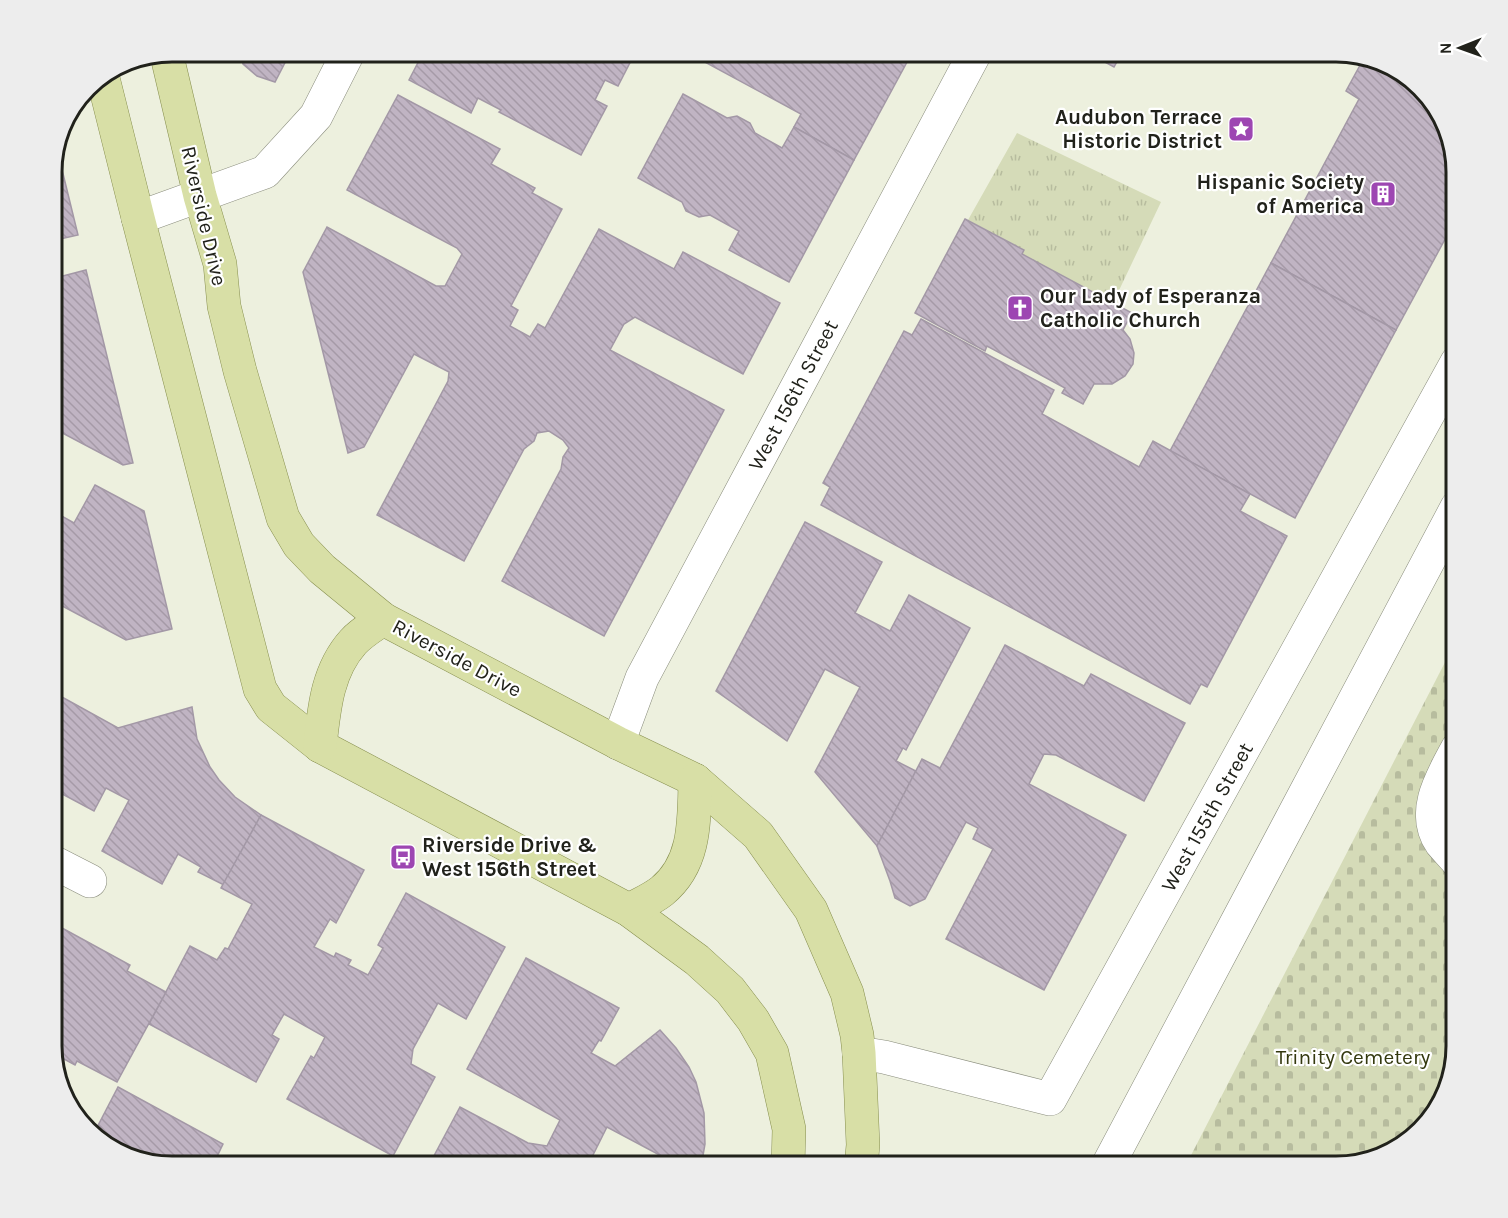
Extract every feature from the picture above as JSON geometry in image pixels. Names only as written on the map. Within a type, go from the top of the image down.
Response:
[{"type":"main road","name":"Riverside Drive","points":[[168,62],[200,196],[220,264],[224,306],[240,371],[284,518],[299,545],[314,561],[383,619],[618,743],[695,780],[758,835],[811,910],[847,993],[859,1053],[862,1156]]},
{"type":"main road","points":[[105,84],[260,689],[271,707],[320,746],[629,910],[697,960],[730,990],[753,1020],[772,1053],[789,1130],[788,1156]]},
{"type":"main road","points":[[320,746],[324,710],[332,673],[354,641],[383,619]]},
{"type":"main road","points":[[629,910],[660,893],[674,880],[684,864],[692,845],[695,780]]},
{"type":"street","points":[[138,218],[265,172],[316,116],[344,62]]},
{"type":"street","name":"West 156th Street","points":[[618,743],[642,678],[970,62]]},
{"type":"street","name":"West 155th Street","points":[[859,1053],[884,1057],[1050,1099],[1446,382]]},
{"type":"street","points":[[1113,1156],[1446,528]]},
{"type":"street","points":[[1446,770],[1437,788],[1433,804],[1436,833],[1446,849]]},
{"type":"street","points":[[62,867],[90,881]]},
{"type":"green space","points":[[1017,133],[1161,202],[1113,303],[1022,254],[1024,250],[968,220]]},
{"type":"green space","name":"Trinity Cemetery","points":[[1446,660],[1446,1061],[1441,1082],[1432,1102],[1404,1134],[1372,1151],[1344,1156],[1191,1156]]},
{"type":"building","points":[[243,62],[285,62],[275,82],[257,76]]},
{"type":"building","points":[[418,62],[630,62],[618,86],[605,80],[595,100],[607,106],[581,155],[499,112],[501,110],[478,98],[471,113],[409,80]]},
{"type":"building","points":[[705,62],[907,62],[854,160],[794,127],[801,114]]},
{"type":"building","points":[[1105,62],[1117,62],[1114,67]]},
{"type":"building","name":"Hispanic Society of America","points":[[1360,65],[1392,76],[1419,99],[1432,116],[1441,136],[1446,157],[1446,237],[1396,330],[1271,263],[1359,99],[1346,91]]},
{"type":"building","points":[[683,94],[727,118],[737,116],[750,123],[755,133],[782,148],[794,127],[854,160],[789,282],[729,250],[739,231],[710,215],[699,217],[686,211],[682,202],[638,178]]},
{"type":"building","points":[[398,95],[500,149],[491,164],[535,188],[532,193],[562,209],[511,306],[518,310],[510,326],[530,337],[538,324],[545,328],[599,229],[674,269],[683,252],[780,303],[743,374],[635,317],[624,324],[610,350],[724,410],[604,636],[502,581],[561,469],[563,457],[569,448],[563,440],[549,431],[537,433],[534,441],[524,449],[464,561],[377,515],[448,381],[449,372],[414,354],[364,447],[348,453],[303,272],[327,227],[436,286],[445,286],[462,254],[457,248],[347,190]]},
{"type":"building","points":[[62,170],[78,235],[62,239]]},
{"type":"building","name":"Our Lady of Esperanza Catholic Church","points":[[965,219],[1024,250],[1022,254],[1132,313],[1123,330],[1130,339],[1134,353],[1133,364],[1125,376],[1112,384],[1094,384],[1083,404],[1062,393],[1065,388],[987,346],[985,351],[915,313]]},
{"type":"building","points":[[1271,263],[1396,330],[1295,518],[1170,451]]},
{"type":"building","points":[[86,270],[133,463],[123,465],[62,433],[62,276]]},
{"type":"building","points":[[921,319],[1054,390],[1042,414],[1139,467],[1153,441],[1250,494],[1240,511],[1287,536],[1207,687],[1201,684],[1190,704],[821,505],[830,487],[823,483],[897,344],[904,331],[912,335]]},
{"type":"building","points":[[95,485],[144,511],[172,629],[126,640],[62,606],[62,516],[74,523]]},
{"type":"building","points":[[805,522],[882,562],[855,613],[890,631],[909,595],[970,628],[906,750],[903,748],[896,761],[916,771],[877,846],[815,772],[860,687],[825,669],[787,741],[716,691]]},
{"type":"building","points":[[1005,645],[1084,686],[1091,674],[1185,723],[1144,801],[1056,755],[1044,754],[1029,784],[1126,835],[1044,990],[946,939],[993,849],[973,839],[978,828],[966,822],[925,899],[910,906],[895,898],[877,846],[922,759],[940,768]]},
{"type":"building","points":[[62,697],[118,728],[192,707],[197,739],[210,767],[235,797],[261,815],[224,885],[198,872],[201,867],[178,854],[162,884],[102,851],[129,800],[106,788],[94,811],[62,794]]},
{"type":"building","points":[[261,815],[364,870],[336,923],[330,919],[314,947],[334,957],[336,953],[351,960],[348,965],[368,975],[383,948],[378,945],[406,893],[505,947],[466,1019],[438,1003],[413,1049],[411,1064],[435,1077],[393,1156],[287,1099],[311,1056],[314,1058],[325,1037],[284,1014],[272,1035],[279,1039],[256,1082],[149,1024],[190,946],[217,960],[225,948],[228,949],[252,904],[221,888]]},
{"type":"building","points":[[62,928],[130,965],[127,971],[166,992],[117,1082],[77,1061],[75,1065],[63,1058],[62,1054]]},
{"type":"building","points":[[526,958],[619,1008],[601,1041],[599,1040],[591,1053],[615,1066],[660,1030],[676,1048],[696,1082],[704,1113],[703,1156],[661,1156],[607,1127],[592,1156],[434,1156],[460,1107],[528,1143],[547,1146],[560,1120],[467,1069]]},
{"type":"building","points":[[118,1087],[223,1144],[217,1156],[164,1156],[129,1148],[110,1138],[97,1127]]},
{"type":"place","name":"Audubon Terrace Historic District","points":[[1241,129]]},
{"type":"place","name":"Hispanic Society of America","points":[[1383,194]]},
{"type":"place","name":"Our Lady of Esperanza Catholic Church","points":[[1020,308]]},
{"type":"place","name":"Riverside Drive & West 156th Street","points":[[403,857]]}]
